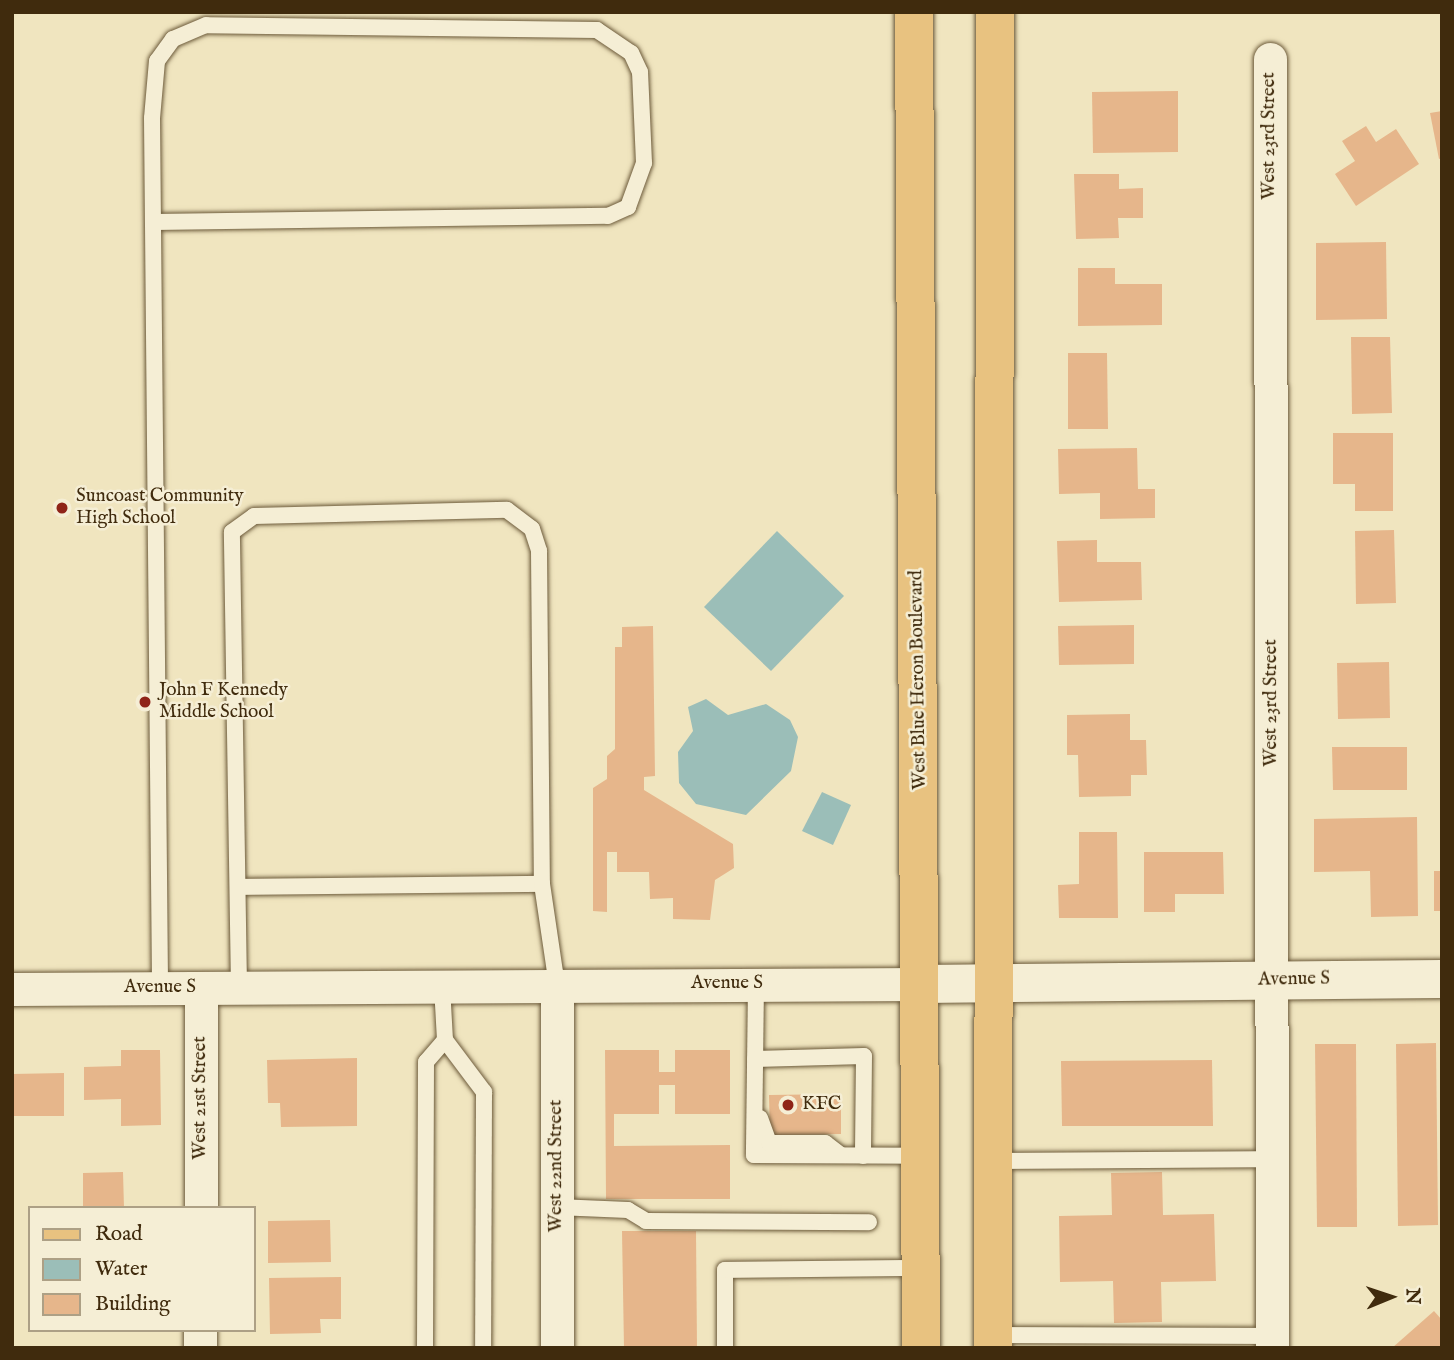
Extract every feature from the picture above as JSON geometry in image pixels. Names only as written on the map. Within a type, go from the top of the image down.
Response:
[{"type":"main road","name":"West Blue Heron Boulevard","points":[[914,12],[922,984],[921,1348]]},
{"type":"main road","points":[[993,1342],[995,12]]},
{"type":"street","name":"West 23rd Street","points":[[1270,59],[1272,1342]]},
{"type":"street","name":"Avenue S","points":[[12,989],[1442,979]]},
{"type":"street","name":"West 22nd Street","points":[[557,985],[557,1348]]},
{"type":"street","name":"West 21st Street","points":[[201,988],[201,1206]]},
{"type":"lane","points":[[154,222],[608,216],[628,207],[644,163],[640,72],[631,54],[597,30],[188,29],[157,61],[154,222],[160,988]]},
{"type":"lane","points":[[239,987],[232,532],[254,516],[507,510],[532,529],[539,551],[542,884],[557,985]]},
{"type":"lane","points":[[238,887],[542,884]]},
{"type":"lane","points":[[756,984],[755,1087],[769,1143],[825,1143],[841,1156],[922,1156]]},
{"type":"lane","points":[[442,986],[445,1040],[484,1092],[483,1348]]},
{"type":"lane","points":[[425,1348],[426,1062],[445,1040]]},
{"type":"lane","points":[[755,1059],[864,1056],[863,1156]]},
{"type":"lane","points":[[994,1161],[1273,1158]]},
{"type":"lane","points":[[557,1207],[628,1210],[646,1221],[869,1222]]},
{"type":"lane","points":[[725,1348],[725,1270],[921,1268]]},
{"type":"lane","points":[[993,1342],[1272,1342]]},
{"type":"water","points":[[777,531],[844,596],[771,671],[704,607]]},
{"type":"water","points":[[706,699],[728,715],[766,704],[790,720],[798,737],[791,771],[746,815],[696,804],[679,783],[678,752],[693,731],[688,707]]},
{"type":"water","points":[[822,792],[851,805],[833,845],[802,831]]},
{"type":"building","points":[[1178,91],[1178,152],[1093,153],[1092,92]]},
{"type":"building","points":[[1442,111],[1442,158],[1439,159],[1430,113]]},
{"type":"building","points":[[1366,126],[1376,142],[1396,129],[1419,164],[1356,206],[1335,174],[1355,161],[1342,141]]},
{"type":"building","points":[[1074,174],[1119,174],[1119,189],[1143,188],[1143,218],[1118,218],[1119,238],[1076,239]]},
{"type":"building","points":[[1386,242],[1387,319],[1316,320],[1316,243]]},
{"type":"building","points":[[1078,268],[1115,268],[1115,284],[1162,284],[1162,325],[1078,326]]},
{"type":"building","points":[[1351,337],[1390,337],[1392,413],[1352,414]]},
{"type":"building","points":[[1068,353],[1107,353],[1108,429],[1068,429]]},
{"type":"building","points":[[1333,433],[1393,433],[1393,511],[1355,511],[1355,484],[1333,484]]},
{"type":"building","points":[[1137,448],[1138,489],[1155,489],[1155,518],[1100,519],[1100,493],[1059,494],[1058,449]]},
{"type":"building","points":[[1394,530],[1396,603],[1356,604],[1355,531]]},
{"type":"building","points":[[1097,540],[1097,562],[1141,562],[1142,600],[1059,602],[1057,541]]},
{"type":"building","points":[[1134,625],[1134,664],[1059,665],[1058,626]]},
{"type":"building","points":[[653,626],[655,776],[644,777],[644,790],[733,844],[734,868],[715,880],[710,920],[673,919],[673,898],[650,899],[649,872],[617,872],[617,852],[607,852],[607,912],[593,911],[593,788],[607,779],[607,756],[615,749],[615,647],[622,647],[622,627]]},
{"type":"building","points":[[1389,662],[1390,718],[1338,719],[1337,663]]},
{"type":"building","points":[[1130,714],[1130,740],[1146,740],[1147,775],[1131,775],[1131,796],[1079,797],[1078,755],[1067,755],[1067,715]]},
{"type":"building","points":[[1332,747],[1407,747],[1407,790],[1333,790]]},
{"type":"building","points":[[1417,817],[1418,916],[1371,917],[1370,871],[1314,872],[1314,819]]},
{"type":"building","points":[[1079,832],[1117,832],[1118,918],[1059,918],[1058,885],[1079,884]]},
{"type":"building","points":[[1144,852],[1223,852],[1224,894],[1175,894],[1175,912],[1144,912]]},
{"type":"building","points":[[1434,871],[1442,871],[1442,911],[1434,911]]},
{"type":"building","points":[[1436,1043],[1438,1225],[1398,1226],[1396,1044]]},
{"type":"building","points":[[1315,1044],[1356,1044],[1357,1227],[1317,1227]]},
{"type":"building","points":[[121,1050],[160,1050],[161,1125],[121,1126],[121,1099],[84,1100],[84,1067],[121,1066]]},
{"type":"building","points":[[605,1050],[659,1050],[659,1072],[675,1072],[675,1050],[730,1050],[730,1114],[675,1114],[675,1085],[659,1085],[659,1114],[614,1114],[614,1146],[730,1145],[730,1199],[606,1199]]},
{"type":"building","points":[[357,1058],[357,1126],[281,1127],[280,1103],[268,1103],[267,1060]]},
{"type":"building","points":[[1212,1060],[1213,1126],[1062,1126],[1061,1061]]},
{"type":"building","points":[[64,1073],[64,1116],[12,1116],[12,1074]]},
{"type":"building","points":[[841,1094],[841,1134],[770,1135],[769,1095]]},
{"type":"building","points":[[123,1172],[124,1206],[83,1206],[83,1173]]},
{"type":"building","points":[[1162,1172],[1163,1215],[1214,1214],[1216,1281],[1161,1282],[1162,1322],[1114,1323],[1113,1281],[1060,1282],[1059,1216],[1112,1215],[1111,1173]]},
{"type":"building","points":[[330,1220],[331,1262],[268,1263],[268,1221]]},
{"type":"building","points":[[622,1231],[696,1231],[697,1348],[624,1348]]},
{"type":"building","points":[[341,1277],[341,1319],[320,1319],[321,1333],[270,1334],[269,1278]]},
{"type":"building","points":[[1434,1311],[1442,1320],[1442,1348],[1392,1348]]},
{"type":"place","name":"Suncoast Community High School","points":[[62,508]]},
{"type":"place","name":"John F Kennedy Middle School","points":[[145,702]]},
{"type":"place","name":"KFC","points":[[788,1105]]}]
